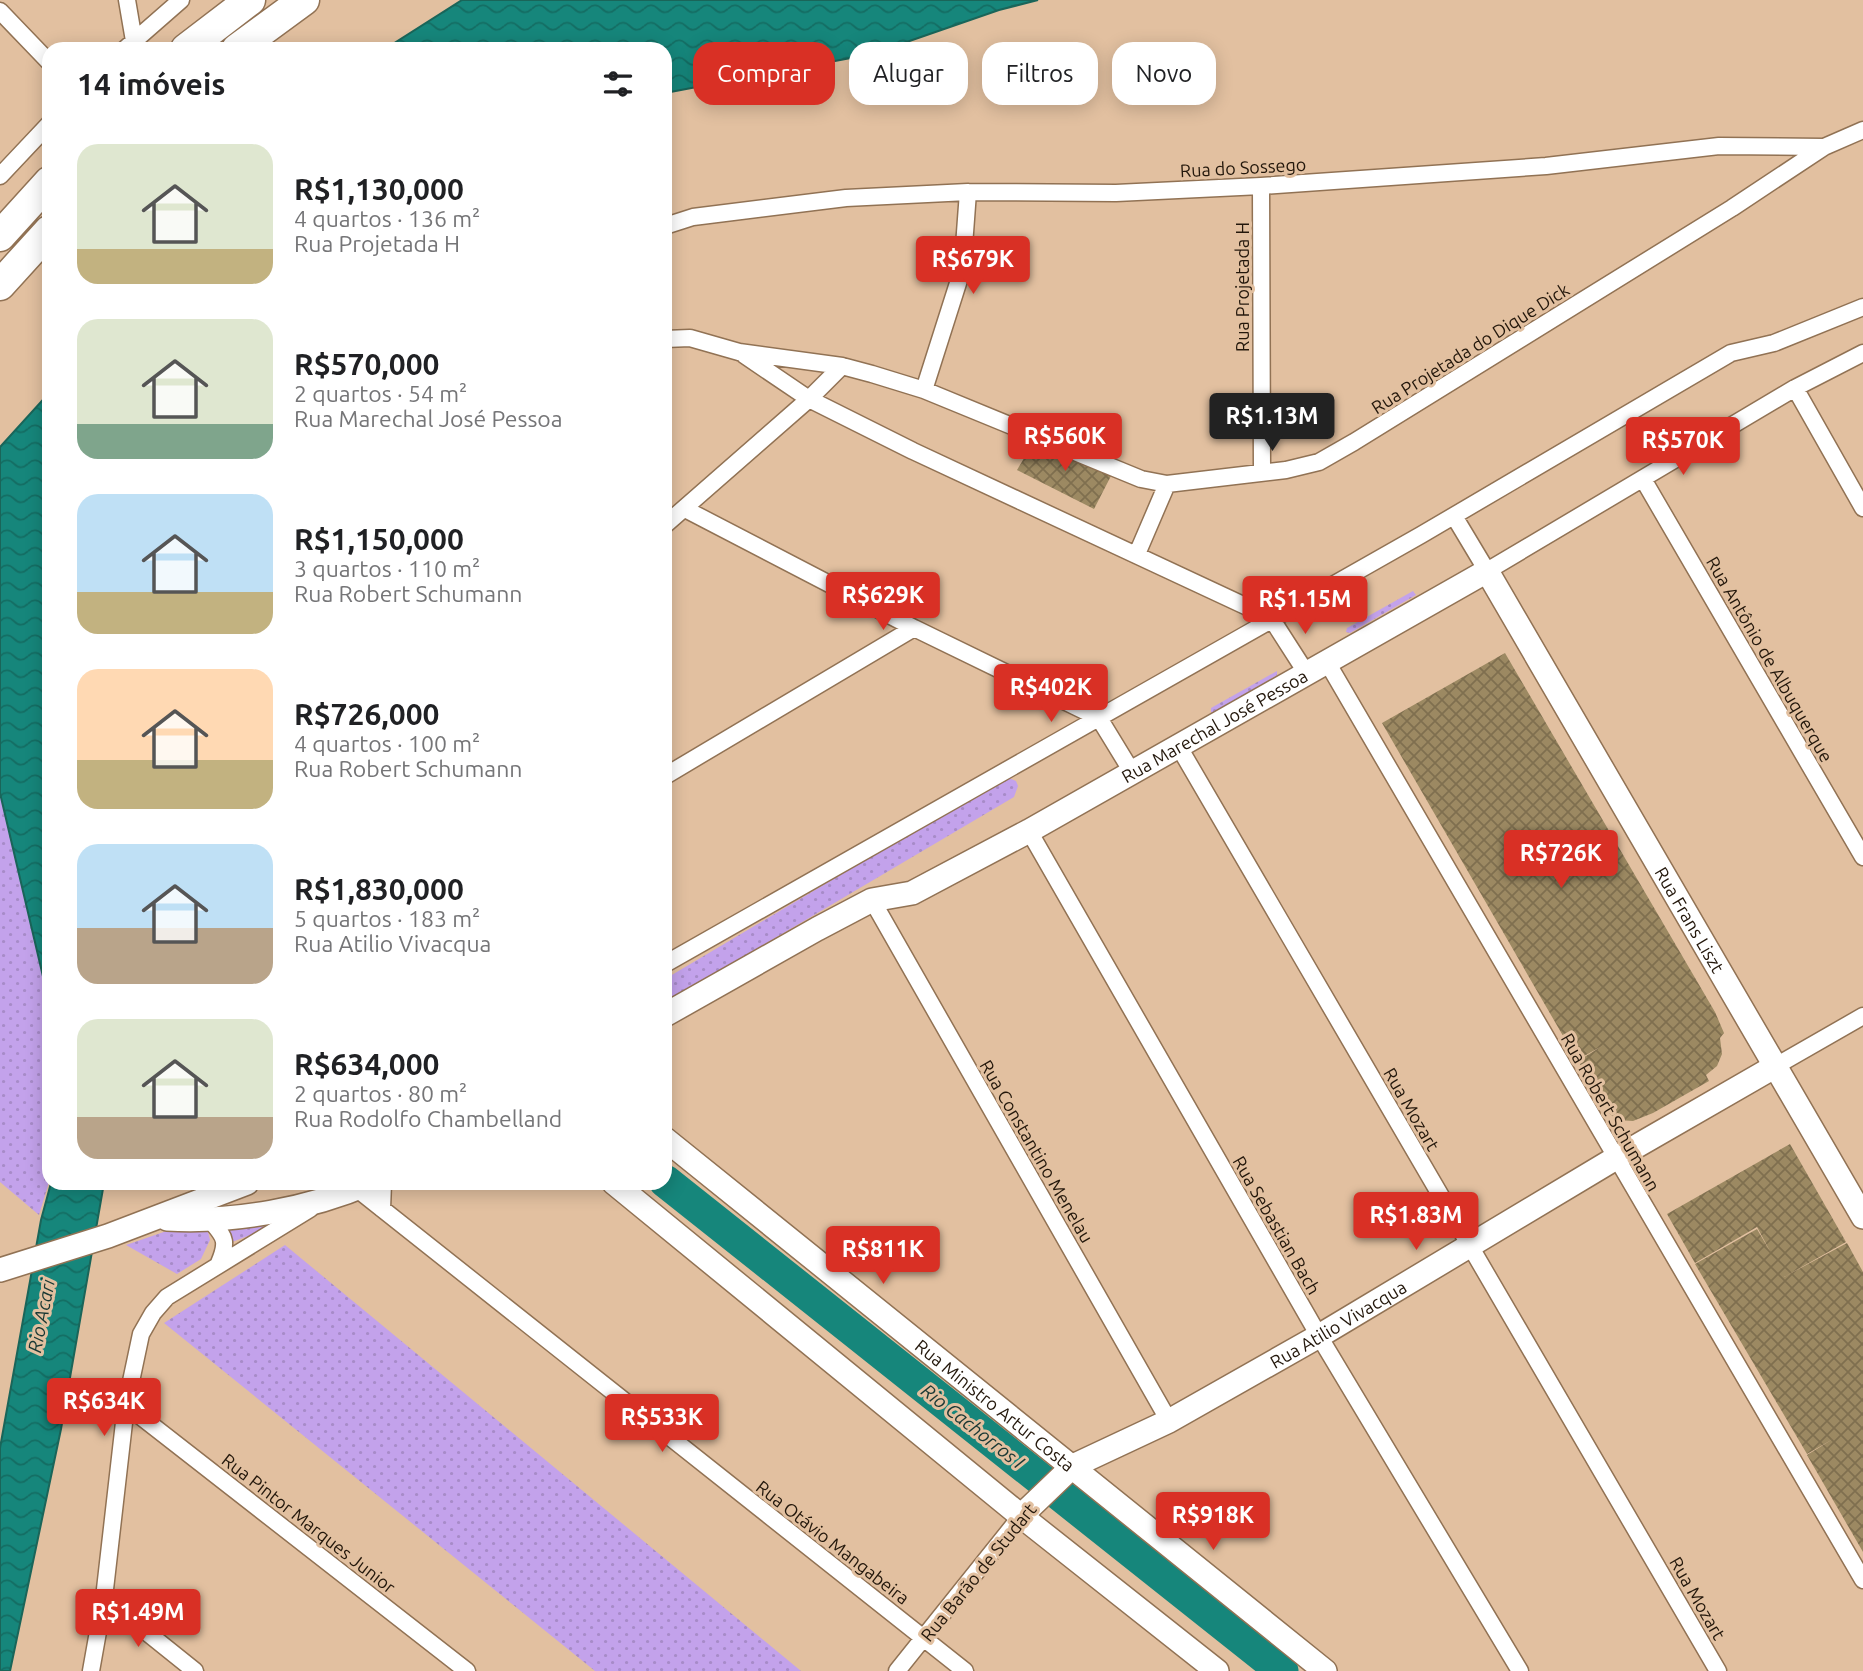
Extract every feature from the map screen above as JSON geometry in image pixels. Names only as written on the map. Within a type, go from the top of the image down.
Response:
[{"type":"highway","points":[[196,42],[250,0]]},
{"type":"highway","points":[[247,42],[304,0]]},
{"type":"highway","points":[[0,236],[42,190]]},
{"type":"highway","points":[[0,285],[42,238]]},
{"type":"street","points":[[127,0],[130,42]]},
{"type":"street","points":[[133,42],[181,0]]},
{"type":"street","points":[[0,11],[42,55]]},
{"type":"street","points":[[0,37],[13,24]]},
{"type":"street","points":[[1824,147],[1863,130]]},
{"type":"street","points":[[0,176],[42,131]]},
{"type":"street","name":"Rua do Sossego","points":[[672,224],[693,217],[766,206],[846,198],[968,192],[1116,193],[1261,186],[1546,166],[1719,146],[1824,147]]},
{"type":"street","name":"Rua Projetada do Dique Dick","points":[[672,339],[690,338],[739,352],[842,366],[924,390],[1141,479],[1167,484],[1286,470],[1319,462],[1331,456],[1732,208],[1824,147]]},
{"type":"street","name":"Rua Projetada H","points":[[1261,186],[1262,472]]},
{"type":"street","points":[[924,390],[959,280],[968,192]]},
{"type":"street","points":[[672,960],[1454,516],[1731,354],[1774,343],[1863,307]]},
{"type":"street","points":[[739,352],[809,399],[913,451],[1271,618],[1307,674]]},
{"type":"street","name":"Rua Marechal José Pessoa","points":[[672,1011],[872,900],[912,893],[1029,831],[1487,571],[1795,388],[1863,354]]},
{"type":"street","points":[[672,520],[809,399],[842,366]]},
{"type":"street","points":[[1795,388],[1863,508]]},
{"type":"street","name":"Rua Antônio de Albuquerque","points":[[1643,480],[1863,857]]},
{"type":"street","points":[[1137,554],[1167,484]]},
{"type":"street","points":[[685,509],[914,628],[1099,718],[1132,772]]},
{"type":"street","name":"Rua Frans Liszt","points":[[1454,516],[1863,1217]]},
{"type":"street","points":[[672,772],[914,628]]},
{"type":"street","name":"Rua Robert Schumann","points":[[1327,662],[1863,1580]]},
{"type":"street","name":"Rua Mozart","points":[[1179,747],[1718,1671]]},
{"type":"street","name":"Rua Sebastian Bach","points":[[1029,831],[1319,1336],[1520,1671]]},
{"type":"street","name":"Rua Constantino Menelau","points":[[872,900],[1169,1421]]},
{"type":"street","name":"Rua Atilio Vivacqua","points":[[1068,1471],[1169,1421],[1319,1336],[1616,1158],[1863,1016]]},
{"type":"street","name":"Rua Ministro Artur Costa","points":[[672,1145],[1068,1471],[1325,1671]]},
{"type":"street","points":[[209,1209],[237,1190]]},
{"type":"street","points":[[91,1671],[104,1598],[126,1405],[141,1334],[153,1313],[167,1297],[324,1200],[347,1190]]},
{"type":"street","name":"Rua Otávio Mangabeira","points":[[364,1190],[382,1209],[965,1671]]},
{"type":"street","points":[[382,1209],[383,1190]]},
{"type":"street","points":[[623,1190],[1026,1510],[1217,1671]]},
{"type":"street","points":[[0,1270],[157,1219],[209,1209],[324,1200]]},
{"type":"street","points":[[209,1209],[224,1240],[225,1247],[219,1263]]},
{"type":"street","name":"Rua Pintor Marques Junior","points":[[126,1405],[467,1671]]},
{"type":"street","name":"Rua Barão de Studart","points":[[897,1671],[1026,1510],[1068,1471]]},
{"type":"street","points":[[104,1598],[195,1671]]},
{"type":"shaded area","points":[[1413,591],[1416,595],[1350,633],[1346,632],[1347,628]]},
{"type":"shaded area","points":[[1277,671],[1277,675],[1211,712],[1211,708]]},
{"type":"shaded area","points":[[1002,779],[1016,781],[1018,786],[1014,797],[672,999],[672,975]]},
{"type":"shaded area","points":[[0,793],[42,972],[42,1190],[47,1190],[39,1215],[0,1182]]},
{"type":"shaded area","points":[[278,1219],[264,1230],[232,1242],[228,1228]]},
{"type":"shaded area","points":[[184,1225],[198,1225],[208,1232],[210,1240],[201,1259],[177,1274],[126,1245]]},
{"type":"shaded area","points":[[285,1245],[801,1671],[595,1671],[164,1323]]},
{"type":"water","points":[[462,0],[1038,0],[999,10],[907,42],[849,42],[849,58],[835,61],[835,42],[693,42],[693,88],[672,92],[672,42],[396,42]]},
{"type":"water","points":[[42,401],[42,972],[0,793],[0,447]]},
{"type":"water","name":"Rio Acari","points":[[49,1190],[103,1190],[61,1429],[10,1671],[0,1671],[0,1448],[41,1220]]},
{"type":"building","points":[[1036,438],[1112,474],[1094,509],[1017,470]]},
{"type":"building","points":[[1505,653],[1715,1012],[1724,1033],[1720,1038],[1722,1054],[1717,1066],[1706,1075],[1709,1081],[1653,1113],[1633,1121],[1617,1120],[1602,1102],[1578,1061],[1602,1046],[1577,1060],[1382,723]]},
{"type":"building","points":[[1790,1144],[1846,1242],[1784,1277],[1847,1243],[1863,1272],[1863,1552],[1807,1455],[1833,1439],[1807,1454],[1695,1264],[1757,1229],[1771,1253],[1757,1227],[1695,1263],[1667,1214]]},
{"type":"waterway","name":"Rio Cachorros I","points":[[672,1187],[1282,1671]]}]
